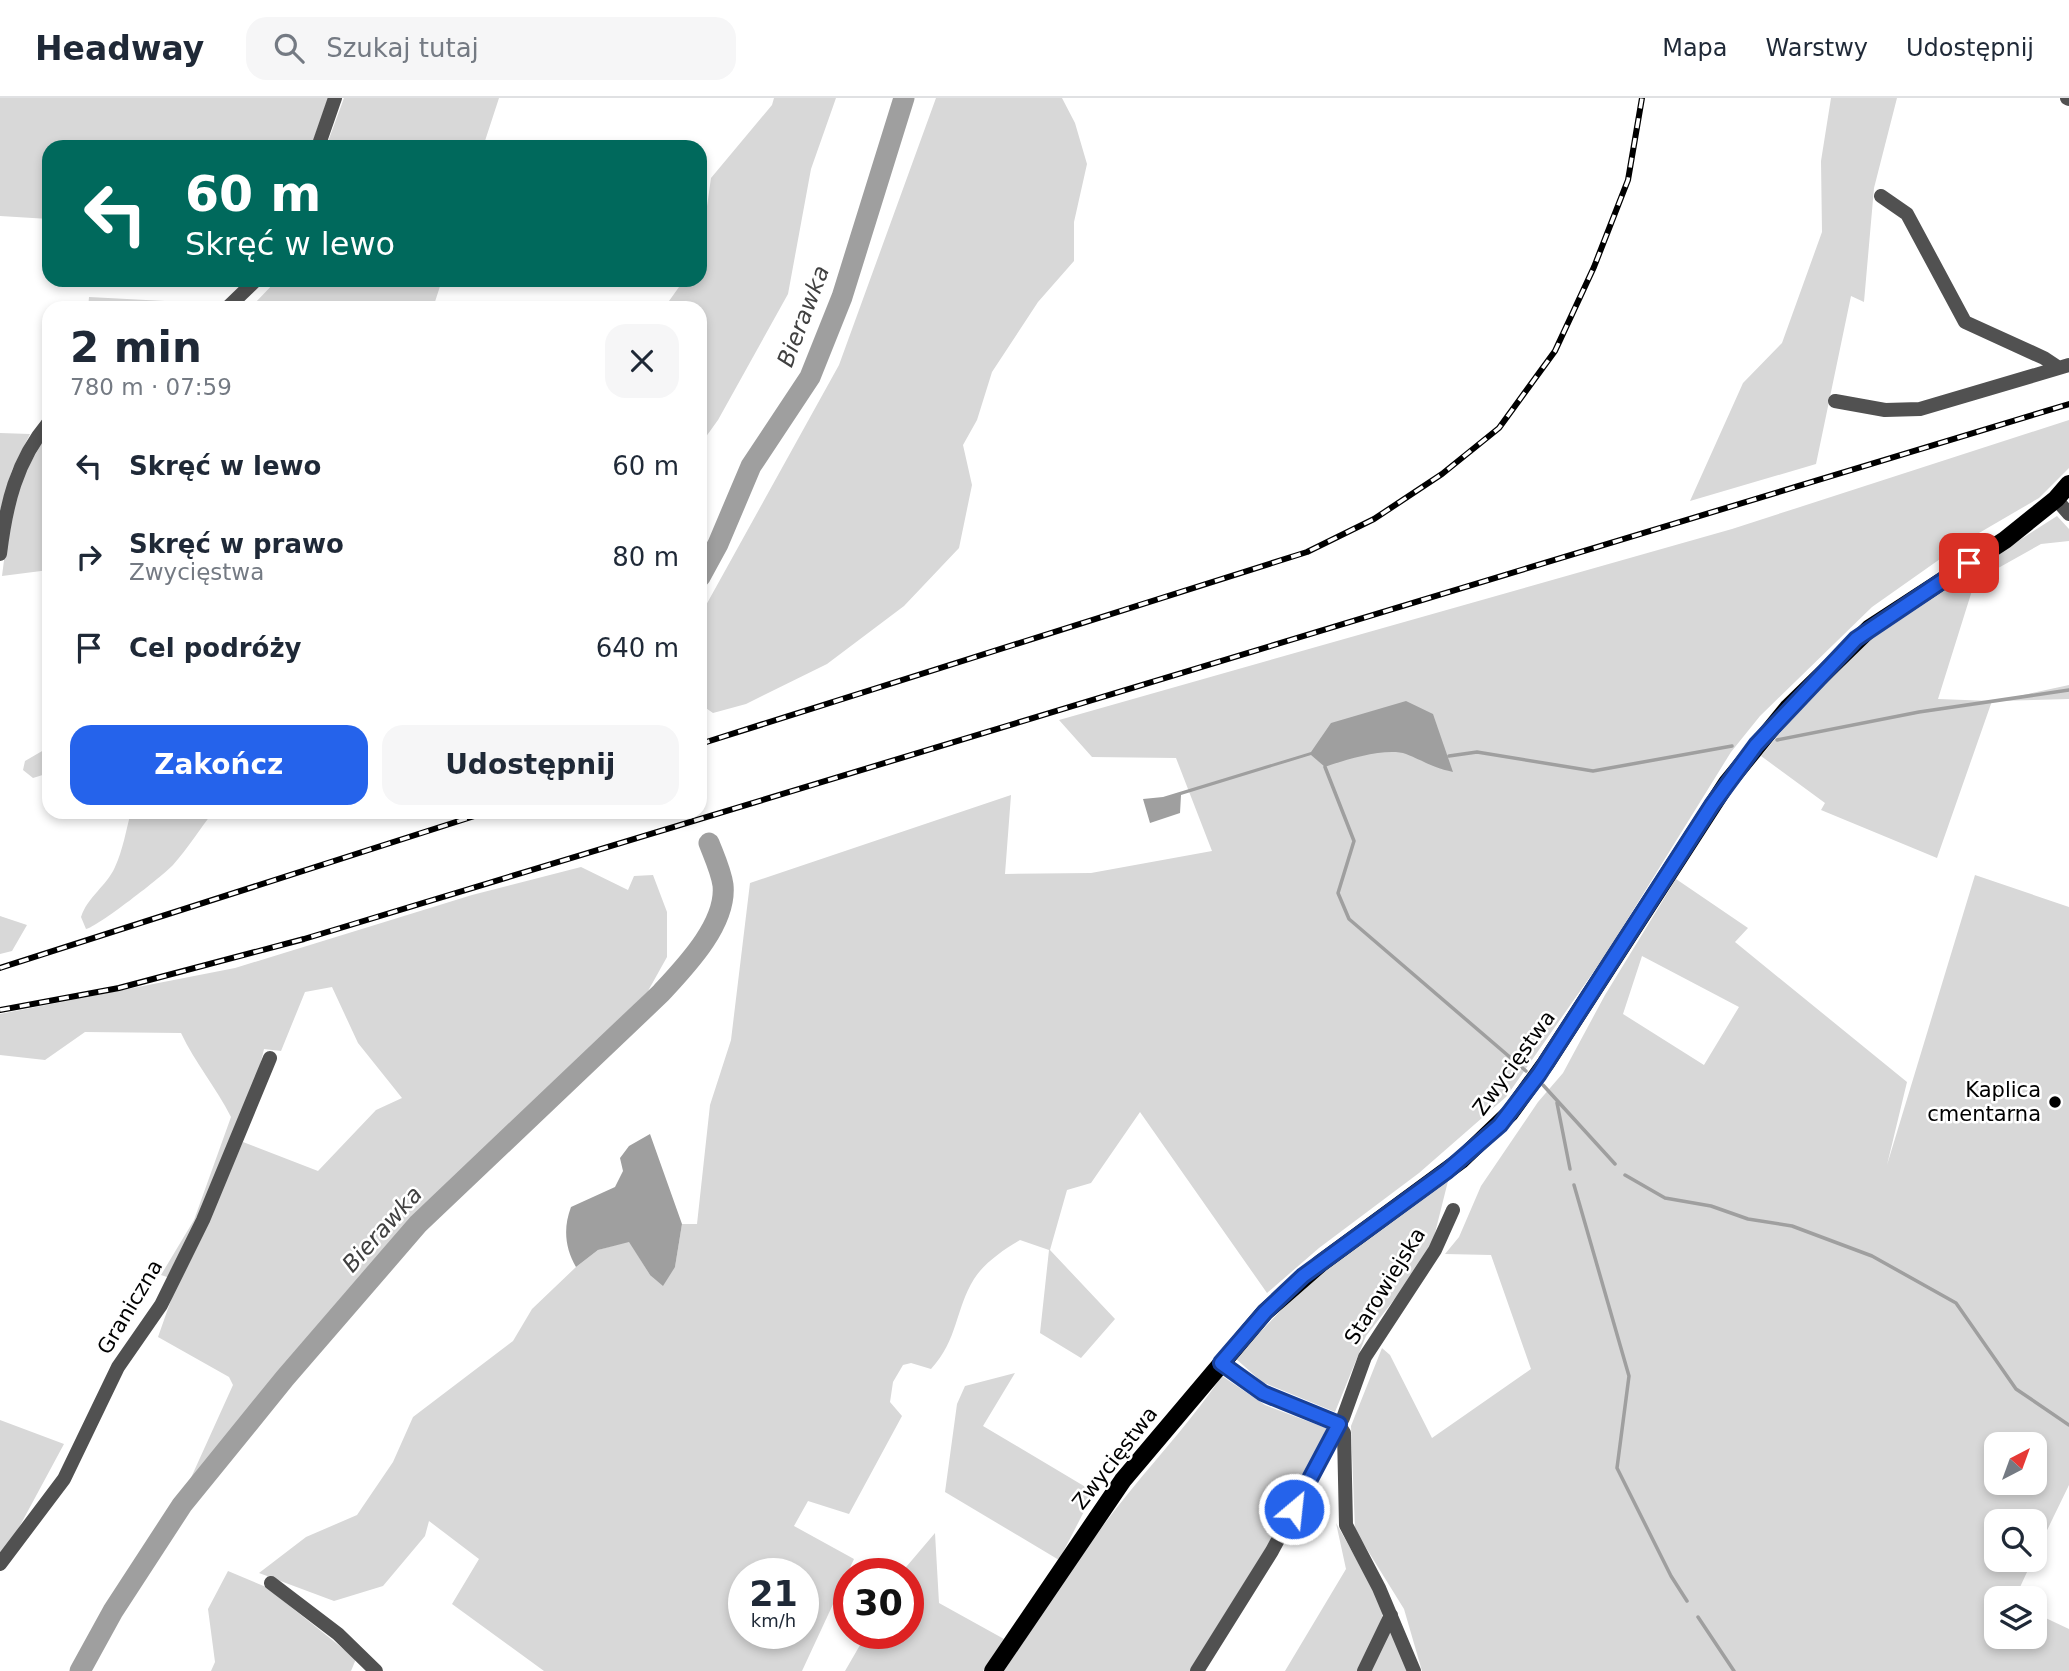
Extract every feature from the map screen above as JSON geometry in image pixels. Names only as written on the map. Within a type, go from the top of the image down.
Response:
[{"type":"main road","name":"Zwycięstwa","points":[[993,1671],[1116,1489],[1265,1312],[1297,1281],[1461,1160],[1505,1119],[1546,1063],[1727,782],[1772,726],[1828,665],[1876,623],[2005,540],[2056,499],[2069,484]]},
{"type":"street","points":[[320,140],[335,98]]},
{"type":"street","points":[[1881,196],[1907,214],[1965,321],[2064,367]]},
{"type":"street","points":[[234,301],[249,287]]},
{"type":"street","points":[[1835,401],[1875,409],[1920,409],[2064,367]]},
{"type":"street","points":[[0,554],[7,505],[14,481],[29,449],[42,431]]},
{"type":"street","points":[[2056,499],[2069,514]]},
{"type":"street","name":"Graniczna","points":[[0,1564],[64,1479],[118,1367],[161,1305],[203,1220],[270,1058]]},
{"type":"street","name":"Starowiejska","points":[[1197,1671],[1272,1551],[1339,1424],[1365,1357],[1435,1250],[1453,1210]]},
{"type":"street","points":[[1221,1363],[1263,1393],[1339,1424]]},
{"type":"street","name":"Starowiejska","points":[[1339,1424],[1344,1433],[1343,1496],[1346,1525],[1391,1615],[1414,1671]]},
{"type":"street","points":[[271,1583],[338,1634],[376,1671]]},
{"type":"street","points":[[1364,1671],[1391,1615]]},
{"type":"shaded area","points":[[0,98],[328,98],[313,140],[42,140],[42,219],[0,216]]},
{"type":"shaded area","points":[[344,98],[499,98],[485,140],[329,140]]},
{"type":"shaded area","points":[[774,98],[836,98],[811,169],[788,294],[707,435],[707,301],[669,301],[679,287],[707,287],[707,206],[711,178],[772,105]]},
{"type":"shaded area","points":[[936,98],[1062,98],[1075,123],[1087,164],[1074,222],[1074,261],[1038,302],[992,372],[977,420],[963,445],[972,485],[959,548],[904,606],[827,664],[746,704],[713,713],[707,709],[707,603],[839,365]]},
{"type":"shaded area","points":[[1831,98],[1897,98],[1874,188],[1864,302],[1851,296],[1816,464],[1690,501],[1743,383],[1782,343],[1822,232],[1821,161]]},
{"type":"shaded area","points":[[270,287],[440,287],[435,301],[257,301]]},
{"type":"shaded area","points":[[89,297],[165,301],[89,301]]},
{"type":"shaded area","points":[[2069,420],[2069,468],[2039,498],[1967,540],[1872,607],[1760,716],[1731,752],[1606,954],[1506,1097],[1419,1173],[1319,1248],[1267,1293],[1140,1112],[1091,1183],[1067,1190],[1050,1250],[1115,1319],[1081,1358],[1040,1333],[1049,1250],[1020,1240],[983,1267],[968,1291],[940,1358],[931,1369],[911,1363],[903,1365],[893,1382],[890,1402],[902,1416],[849,1514],[808,1501],[794,1526],[852,1558],[833,1558],[833,1604],[819,1634],[819,1558],[728,1558],[728,1649],[812,1649],[802,1671],[544,1671],[452,1604],[479,1559],[429,1521],[425,1536],[383,1586],[334,1601],[259,1573],[306,1537],[357,1515],[393,1462],[413,1417],[513,1341],[532,1309],[598,1250],[629,1241],[650,1275],[675,1267],[682,1224],[697,1224],[710,1105],[731,1040],[750,883],[1011,795],[1005,874],[1091,873],[1212,851],[1176,758],[1092,757],[1059,720],[1732,529]]},
{"type":"shaded area","points":[[0,433],[30,434],[12,470],[0,511]]},
{"type":"shaded area","points":[[42,443],[42,571],[2,576],[10,513],[18,484]]},
{"type":"shaded area","points":[[2057,516],[2069,529],[2069,541],[2041,544],[1975,581],[1938,699],[1992,701],[1937,858],[1821,810],[1825,803],[1761,756],[1794,716],[1869,637]]},
{"type":"shaded area","points":[[2069,685],[2069,699],[1996,701]]},
{"type":"shaded area","points":[[1406,701],[1433,714],[1453,772],[1398,752],[1366,755],[1325,767],[1311,755],[1181,795],[1180,813],[1150,823],[1143,799],[1163,797],[1311,752],[1331,723]]},
{"type":"shaded area","points":[[42,751],[42,775],[33,778],[23,770],[25,761]]},
{"type":"shaded area","points":[[129,819],[208,819],[167,871],[116,911],[86,929],[81,917],[84,910],[115,867]]},
{"type":"shaded area","points":[[581,867],[628,890],[634,876],[653,875],[667,912],[667,957],[648,991],[391,1241],[185,1491],[233,1385],[229,1377],[158,1337],[177,1283],[243,1142],[318,1171],[376,1110],[402,1098],[358,1043],[332,987],[305,992],[281,1051],[264,1049],[235,1137],[170,1278],[161,1275],[194,1220],[231,1117],[181,1033],[85,1032],[45,1060],[0,1055],[0,1014],[235,968],[472,895]]},
{"type":"shaded area","points":[[1975,875],[2069,907],[2069,1485],[2047,1530],[2047,1509],[1984,1509],[1984,1572],[2027,1572],[2021,1586],[1984,1586],[1984,1649],[2047,1649],[2047,1619],[2069,1629],[2069,1671],[1422,1671],[1404,1609],[1355,1530],[1351,1426],[1382,1348],[1390,1355],[1432,1438],[1531,1369],[1491,1255],[1445,1254],[1459,1237],[1481,1186],[1538,1102],[1563,1073],[1605,995],[1676,879],[1748,928],[1735,942],[1907,1082],[1887,1165]],"holes":[[[1642,956],[1739,1007],[1704,1065],[1623,1014]]]},
{"type":"shaded area","points":[[0,916],[27,925],[12,951],[0,954]]},
{"type":"shaded area","points":[[650,1134],[682,1224],[675,1267],[663,1286],[650,1275],[629,1242],[598,1250],[576,1267],[566,1238],[571,1207],[615,1187],[623,1171],[620,1158],[629,1146]]},
{"type":"shaded area","points":[[1449,1177],[1430,1253],[1366,1336],[1335,1412],[1262,1382],[1235,1358],[1328,1262]]},
{"type":"shaded area","points":[[1015,1373],[983,1426],[1094,1492],[1059,1560],[945,1492],[957,1404],[965,1386]]},
{"type":"shaded area","points":[[1222,1376],[1265,1405],[1331,1430],[1305,1483],[1193,1671],[1004,1671],[1097,1534]]},
{"type":"shaded area","points":[[0,1420],[64,1444],[2,1559],[0,1558]]},
{"type":"shaded area","points":[[1336,1523],[1384,1608],[1377,1639],[1361,1671],[1285,1671],[1346,1569]]},
{"type":"shaded area","points":[[935,1533],[939,1603],[1004,1639],[983,1671],[845,1671],[858,1649],[924,1649],[924,1558],[914,1558]]},
{"type":"shaded area","points":[[228,1571],[266,1587],[356,1659],[351,1671],[211,1671],[215,1662],[208,1609]]},
{"type":"shaded area","points":[[1392,1628],[1409,1671],[1369,1671]]},
{"type":"waterway","name":"Bierawka","points":[[707,564],[751,466],[810,377],[842,297],[904,98]]},
{"type":"waterway","points":[[1777,740],[1919,712],[2069,690]]},
{"type":"waterway","points":[[1449,756],[1477,752],[1593,771],[1732,746]]},
{"type":"waterway","points":[[1325,767],[1354,841],[1338,893],[1349,919],[1526,1071]]},
{"type":"waterway","name":"Bierawka","points":[[80,1671],[113,1611],[182,1505],[285,1378],[418,1224],[661,993],[692,958],[711,929],[722,900],[722,880],[709,843]]},
{"type":"waterway","points":[[1543,1085],[1615,1164]]},
{"type":"waterway","points":[[1557,1103],[1570,1169]]},
{"type":"waterway","points":[[1625,1175],[1665,1198],[1711,1206],[1748,1219],[1792,1226],[1872,1256],[1956,1303],[2016,1389],[2069,1425]]},
{"type":"waterway","points":[[1574,1185],[1629,1376],[1617,1468],[1671,1576],[1687,1601]]},
{"type":"waterway","points":[[1698,1617],[1734,1671]]},
{"type":"railway","points":[[707,742],[1307,552],[1374,519],[1442,474],[1499,428],[1555,351],[1594,267],[1628,180],[1642,98]]},
{"type":"railway","points":[[707,817],[2069,404]]},
{"type":"railway","points":[[0,968],[465,819]]},
{"type":"railway","points":[[0,1010],[119,988],[304,939],[700,819]]},
{"type":"place","name":"Kaplica cmentarna","points":[[2055,1102]]},
{"type":"route","points":[[1294,1509],[1339,1424],[1263,1393],[1221,1363],[1265,1312],[1303,1276],[1447,1171],[1500,1125],[1539,1074],[1727,782],[1756,745],[1828,665],[1856,639],[1883,618],[1969,563]]}]
